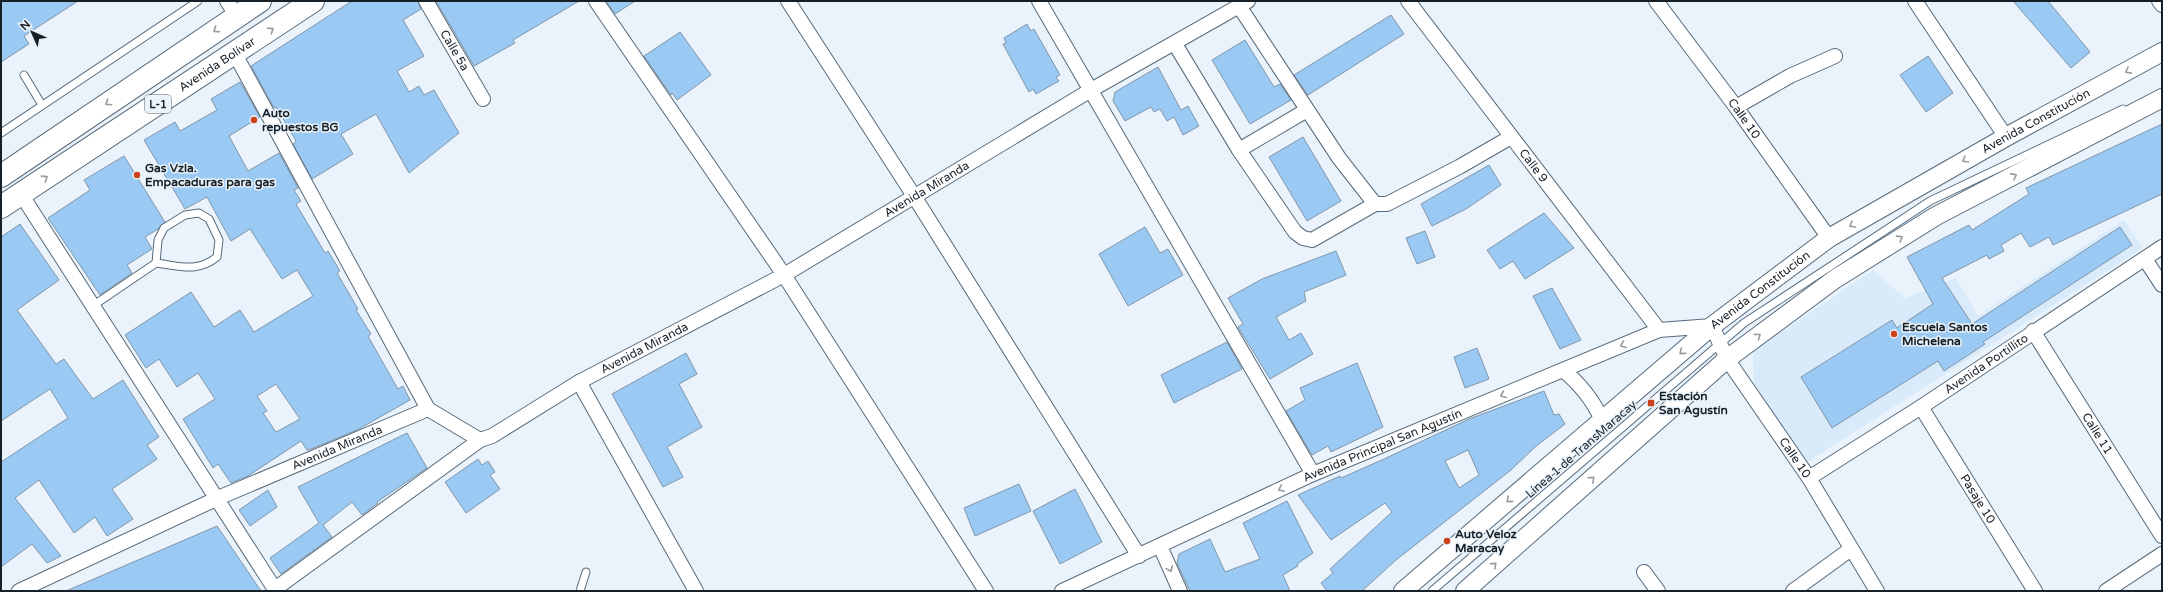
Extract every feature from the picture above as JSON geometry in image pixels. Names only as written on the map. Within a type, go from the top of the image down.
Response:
[{"type":"main road","name":"L-1","points":[[1,176],[232,9],[260,1]]},
{"type":"main road","name":"Avenida Bolívar","points":[[1,207],[314,1]]},
{"type":"street","name":"Calle 5a","points":[[426,1],[483,99]]},
{"type":"street","points":[[596,1],[784,275],[986,591]]},
{"type":"street","points":[[788,1],[914,196],[1139,556]]},
{"type":"street","points":[[1040,1],[1313,474]]},
{"type":"street","name":"Calle 9","points":[[1408,1],[1510,137],[1659,330]]},
{"type":"street","name":"Calle 10","points":[[1656,1],[1736,107],[1829,238]]},
{"type":"street","points":[[1915,1],[2006,137]]},
{"type":"street","points":[[2160,1],[2162,5]]},
{"type":"street","points":[[1244,4],[1307,110],[1339,158],[1375,204]]},
{"type":"street","name":"Avenida Miranda","points":[[275,590],[480,440],[492,436],[579,382],[784,275],[1091,90],[1244,4]]},
{"type":"street","points":[[1175,44],[1239,150],[1295,232],[1303,238],[1312,240],[1375,204],[1383,205],[1390,203],[1459,167],[1510,137]]},
{"type":"street","name":"Avenida Constitución","points":[[1403,591],[1712,326],[1829,238],[2006,137],[2162,52]]},
{"type":"street","points":[[235,54],[428,409],[480,440]]},
{"type":"street","points":[[1736,107],[1790,76],[1835,56]]},
{"type":"street","points":[[1474,588],[1723,351],[1936,216],[2162,98]]},
{"type":"street","points":[[1239,150],[1307,110]]},
{"type":"street","points":[[21,194],[218,498],[275,590]]},
{"type":"street","name":"Avenida Portillito","points":[[1808,478],[2162,248]]},
{"type":"street","points":[[2145,258],[2162,285]]},
{"type":"street","name":"Calle 10","points":[[1712,326],[1723,351],[1808,478],[1877,591]]},
{"type":"street","name":"Avenida Principal San Agustín","points":[[1062,591],[1083,587],[1139,556],[1313,474],[1659,330],[1712,326]]},
{"type":"street","name":"Calle 11","points":[[2033,331],[2162,536]]},
{"type":"street","points":[[1564,370],[1573,378],[1596,405],[1602,420]]},
{"type":"street","points":[[579,382],[696,591]]},
{"type":"street","name":"Pasaje 10","points":[[1921,406],[2035,591]]},
{"type":"street","name":"Avenida Miranda","points":[[19,591],[218,498],[428,409]]},
{"type":"street","points":[[1160,546],[1180,591]]},
{"type":"street","points":[[1793,591],[1851,549]]},
{"type":"street","points":[[2106,591],[2162,554]]},
{"type":"street","points":[[1644,572],[1658,591]]},
{"type":"lane","points":[[1,133],[198,1]]},
{"type":"lane","points":[[24,75],[42,105]]},
{"type":"lane","points":[[2141,100],[2162,90]]},
{"type":"lane","name":"Línea 1 de TransMaracay","points":[[1432,591],[1723,351],[1744,323],[1930,201],[2127,107]]},
{"type":"lane","points":[[94,305],[156,263],[192,268],[207,264],[217,257],[219,240],[209,219],[199,213],[185,215],[164,228],[158,240],[156,263]]},
{"type":"lane","points":[[580,591],[586,572]]},
{"type":"shaded area","name":"Escuela Santos Michelena","points":[[2124,220],[2143,248],[1806,463],[1754,383],[1753,351],[1873,270],[1905,298],[1956,278],[1978,316]]},
{"type":"building","points":[[1,1],[78,1],[24,36],[29,44],[1,62]]},
{"type":"building","points":[[352,1],[418,1],[421,9],[403,20],[424,56],[397,71],[409,92],[419,86],[424,95],[434,90],[459,133],[409,173],[376,114],[341,134],[353,154],[312,179],[293,144],[296,142],[295,139],[276,107],[274,108],[251,66]]},
{"type":"building","points":[[436,1],[579,1],[513,40],[515,43],[474,66]]},
{"type":"building","points":[[606,1],[635,1],[615,14]]},
{"type":"building","points":[[2013,1],[2048,1],[2090,52],[2071,68]]},
{"type":"building","points":[[1391,15],[1404,34],[1308,95],[1294,75]]},
{"type":"building","points":[[1027,24],[1031,31],[1034,29],[1060,75],[1056,77],[1059,81],[1036,94],[1033,89],[1029,92],[1003,44],[1006,43],[1004,38]]},
{"type":"building","points":[[680,32],[711,75],[677,100],[672,93],[671,95],[644,56]]},
{"type":"building","points":[[1245,40],[1274,87],[1280,84],[1291,100],[1250,124],[1212,60]]},
{"type":"building","points":[[1928,56],[1953,93],[1926,112],[1900,75]]},
{"type":"building","points":[[1158,67],[1181,110],[1188,106],[1199,126],[1183,135],[1174,117],[1167,121],[1160,109],[1154,112],[1151,107],[1125,121],[1113,101],[1115,92]]},
{"type":"building","points":[[240,82],[260,117],[229,136],[248,171],[279,153],[298,188],[294,190],[301,201],[296,204],[325,253],[328,251],[340,271],[337,273],[358,309],[356,310],[371,334],[368,336],[398,389],[403,386],[410,400],[357,430],[311,449],[307,450],[301,441],[248,476],[231,483],[218,464],[213,468],[183,419],[215,399],[198,373],[177,387],[159,359],[146,368],[125,335],[191,292],[214,327],[240,310],[254,332],[313,296],[297,270],[282,279],[250,229],[231,241],[207,197],[185,209],[144,140],[175,122],[180,131],[217,110],[211,99]],"holes":[[[276,384],[300,419],[276,432],[263,413],[267,411],[257,396]]]},
{"type":"building","points":[[2162,124],[2162,194],[2053,245],[2049,237],[2030,247],[2021,233],[2001,245],[2004,251],[1989,259],[1987,255],[1942,278],[1972,324],[2120,227],[2132,245],[1983,342],[1985,344],[1944,371],[1938,361],[1832,428],[1801,377],[1892,320],[1897,328],[1933,304],[1907,257],[1969,225],[1972,230],[2029,194],[2026,188]]},
{"type":"building","points":[[1303,137],[1341,201],[1307,221],[1269,157]]},
{"type":"building","points":[[124,156],[165,222],[158,229],[145,237],[152,249],[127,265],[132,273],[100,295],[48,218],[90,190],[84,180]]},
{"type":"building","points":[[1489,165],[1501,185],[1466,209],[1432,226],[1421,204]]},
{"type":"building","points":[[1544,213],[1574,248],[1525,279],[1513,261],[1500,269],[1487,250]]},
{"type":"building","points":[[20,224],[59,280],[17,310],[56,364],[64,359],[93,399],[123,380],[159,437],[147,445],[157,459],[112,489],[133,519],[107,536],[95,517],[74,533],[39,480],[15,498],[61,556],[47,563],[32,544],[1,567],[1,462],[68,418],[50,389],[1,421],[1,237]]},
{"type":"building","points":[[1145,227],[1160,253],[1168,249],[1183,275],[1128,306],[1099,254]]},
{"type":"building","points":[[1425,231],[1435,257],[1417,264],[1406,238]]},
{"type":"building","points":[[1336,251],[1346,275],[1304,292],[1306,301],[1276,317],[1289,340],[1301,333],[1313,354],[1270,379],[1238,327],[1243,324],[1228,298],[1262,279]]},
{"type":"building","points":[[1552,288],[1581,340],[1560,349],[1533,296]]},
{"type":"building","points":[[1227,342],[1242,369],[1174,403],[1161,375]]},
{"type":"building","points":[[1477,348],[1489,379],[1465,388],[1454,357]]},
{"type":"building","points":[[686,353],[697,374],[679,384],[702,427],[667,447],[683,477],[663,487],[612,394]]},
{"type":"building","points":[[1357,363],[1383,427],[1331,452],[1328,446],[1312,455],[1286,411],[1305,400],[1300,388]]},
{"type":"building","points":[[1544,391],[1554,415],[1559,414],[1565,424],[1535,447],[1511,470],[1396,560],[1362,591],[1327,591],[1321,583],[1333,573],[1330,569],[1392,512],[1385,503],[1331,540],[1298,495],[1340,476],[1341,478],[1384,459],[1469,419]],"holes":[[[1468,450],[1479,475],[1459,488],[1445,461]]]},
{"type":"building","points":[[407,433],[427,468],[377,502],[378,503],[362,515],[352,502],[323,525],[332,537],[281,574],[270,558],[319,523],[298,487]]},
{"type":"building","points":[[478,459],[482,465],[488,461],[495,472],[490,475],[500,489],[466,513],[445,482]]},
{"type":"building","points":[[1019,484],[1031,511],[975,536],[964,508]]},
{"type":"building","points":[[1075,489],[1102,542],[1060,564],[1033,511]]},
{"type":"building","points":[[268,490],[277,507],[250,526],[239,510]]},
{"type":"building","points":[[1287,501],[1313,553],[1297,564],[1298,566],[1283,575],[1290,591],[1190,591],[1177,563],[1179,554],[1210,539],[1225,572],[1260,559],[1243,523]]},
{"type":"building","points":[[217,526],[261,591],[66,591]]},
{"type":"place","name":"Auto repuestos BG","points":[[254,120]]},
{"type":"place","name":"Gas Vzla. Empacaduras para gas","points":[[137,175]]},
{"type":"place","name":"Escuela Santos Michelena","points":[[1894,334]]},
{"type":"place","name":"Estación San Agustín","points":[[1651,403]]},
{"type":"place","name":"Auto Veloz Maracay","points":[[1447,541]]}]
